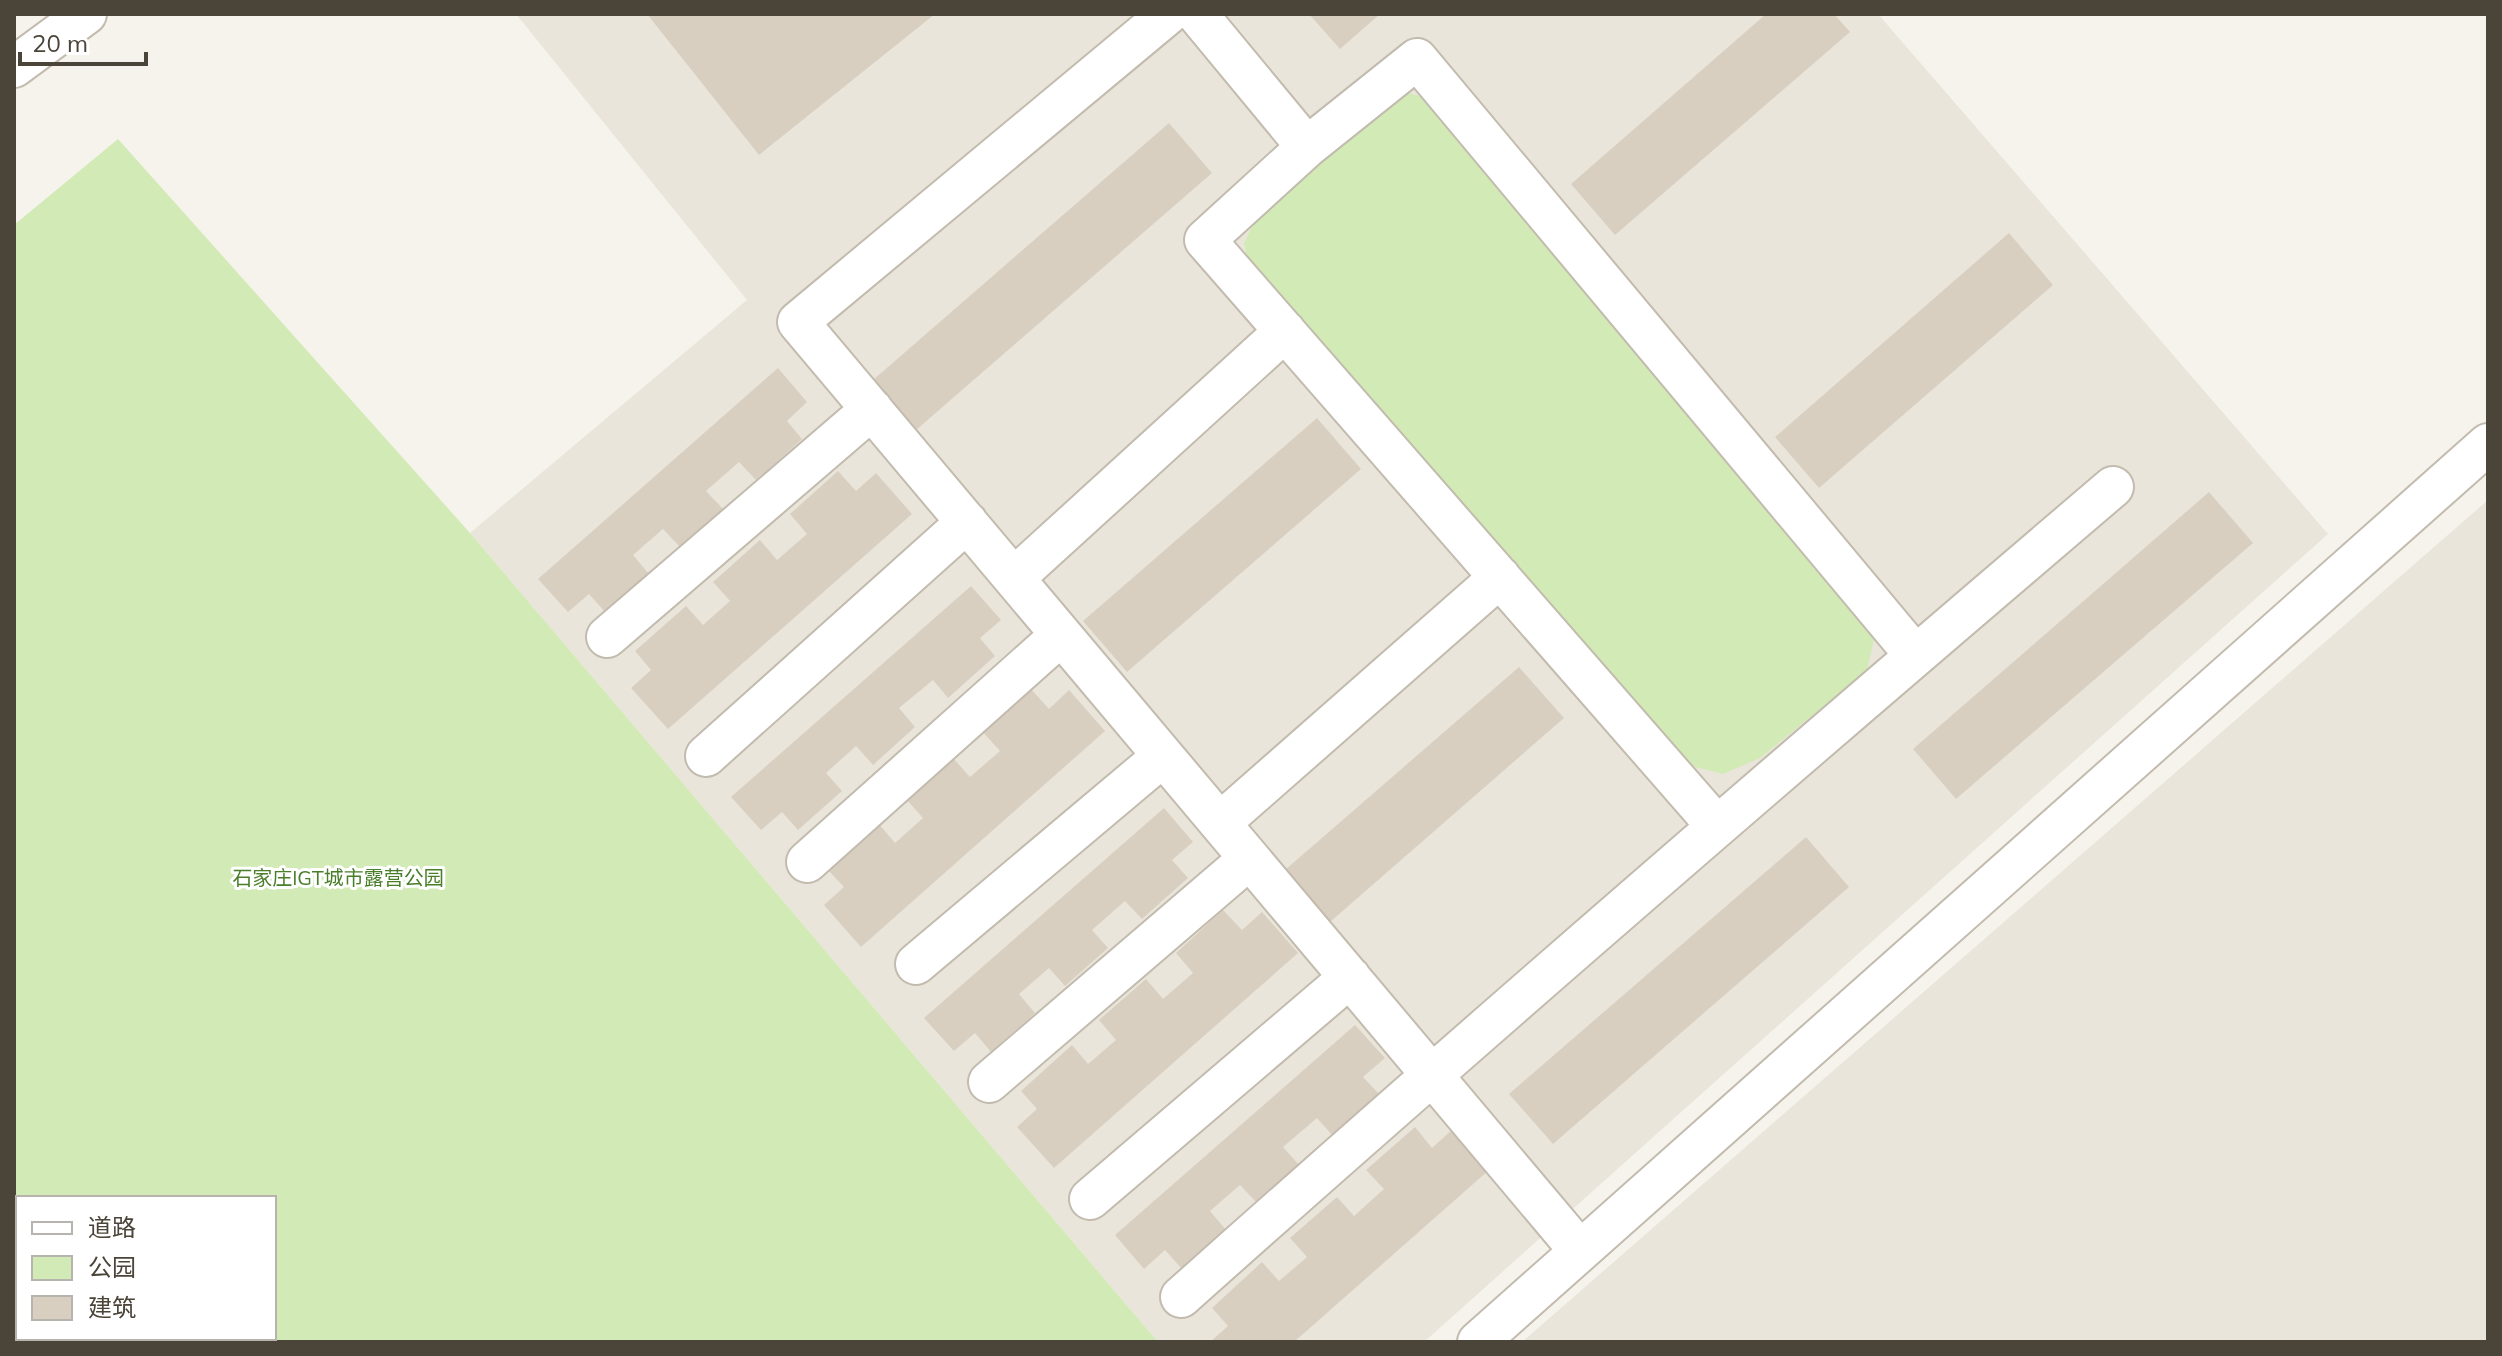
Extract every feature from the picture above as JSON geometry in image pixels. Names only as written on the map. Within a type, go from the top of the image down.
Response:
[{"type":"street","points":[[14,67],[86,14]]},
{"type":"street","points":[[1168,14],[798,322],[1580,1251]]},
{"type":"street","points":[[1197,14],[1307,147]]},
{"type":"street","points":[[1716,825],[1205,240],[1307,147],[1417,59],[1915,655]]},
{"type":"street","points":[[1014,578],[1285,331]]},
{"type":"street","points":[[607,637],[872,409]]},
{"type":"street","points":[[1478,1342],[2488,444]]},
{"type":"street","points":[[1181,1297],[1429,1075],[1716,825],[2113,487]]},
{"type":"street","points":[[706,756],[967,522]]},
{"type":"street","points":[[1220,823],[1500,577]]},
{"type":"street","points":[[807,862],[1061,635]]},
{"type":"street","points":[[916,964],[1162,757]]},
{"type":"street","points":[[989,1082],[1249,859]]},
{"type":"street","points":[[1090,1199],[1350,977]]},
{"type":"shaded area","points":[[516,14],[1878,14],[2328,534],[1424,1342],[1158,1342],[470,533],[747,300]]},
{"type":"shaded area","points":[[2488,500],[2488,1342],[1522,1342]]},
{"type":"green space","points":[[1406,92],[1436,101],[1863,611],[1874,639],[1867,671],[1760,758],[1723,774],[1676,762],[1249,267],[1244,243],[1258,215],[1371,115]]},
{"type":"green space","name":"石家庄IGT城市露营公园","points":[[118,139],[470,533],[1158,1342],[147,1342],[145,1340],[276,1340],[276,1196],[16,1196],[14,1193],[14,225]]},
{"type":"building","points":[[647,14],[935,14],[759,155]]},
{"type":"building","points":[[1309,14],[1380,14],[1340,49]]},
{"type":"building","points":[[1766,14],[1834,14],[1850,32],[1615,235],[1571,184]]},
{"type":"building","points":[[1169,123],[1212,173],[916,430],[873,380]]},
{"type":"building","points":[[2009,233],[2053,285],[1819,488],[1775,437]]},
{"type":"building","points":[[778,368],[807,402],[787,421],[802,439],[756,480],[739,462],[706,491],[723,509],[680,547],[663,529],[633,555],[649,574],[605,612],[589,594],[568,612],[538,579]]},
{"type":"building","points":[[1317,418],[1361,469],[1127,672],[1083,621]]},
{"type":"building","points":[[838,471],[856,491],[876,473],[912,514],[668,729],[631,688],[651,670],[635,651],[686,606],[703,625],[730,601],[713,582],[760,540],[777,560],[807,534],[790,514]]},
{"type":"building","points":[[2209,492],[2253,543],[1956,799],[1913,749]]},
{"type":"building","points":[[971,586],[1001,620],[980,638],[995,656],[948,698],[933,680],[899,708],[915,727],[873,765],[856,746],[826,773],[842,791],[798,830],[782,812],[761,830],[731,797]]},
{"type":"building","points":[[1519,667],[1564,718],[1330,922],[1285,870]]},
{"type":"building","points":[[1031,689],[1049,709],[1069,690],[1105,731],[861,947],[824,905],[844,887],[827,869],[879,824],[895,843],[923,818],[906,799],[953,758],[970,777],[1000,751],[982,731]]},
{"type":"building","points":[[1164,808],[1193,842],[1172,860],[1188,878],[1142,919],[1125,901],[1092,930],[1108,948],[1065,986],[1049,968],[1019,994],[1035,1013],[991,1052],[975,1033],[954,1051],[924,1018]]},
{"type":"building","points":[[1806,837],[1849,887],[1553,1144],[1509,1094]]},
{"type":"building","points":[[1223,910],[1242,930],[1262,912],[1298,953],[1054,1168],[1017,1127],[1037,1109],[1021,1091],[1072,1045],[1088,1064],[1116,1040],[1099,1020],[1146,979],[1163,999],[1193,973],[1176,953]]},
{"type":"building","points":[[1355,1025],[1385,1058],[1363,1077],[1380,1095],[1333,1136],[1317,1118],[1283,1147],[1300,1166],[1257,1203],[1240,1185],[1210,1211],[1226,1230],[1182,1269],[1165,1250],[1144,1269],[1115,1235]]},
{"type":"building","points":[[1415,1127],[1432,1148],[1453,1129],[1489,1170],[1294,1342],[1210,1342],[1228,1326],[1212,1308],[1262,1262],[1279,1281],[1307,1257],[1290,1238],[1337,1197],[1354,1216],[1384,1189],[1366,1170]]}]
